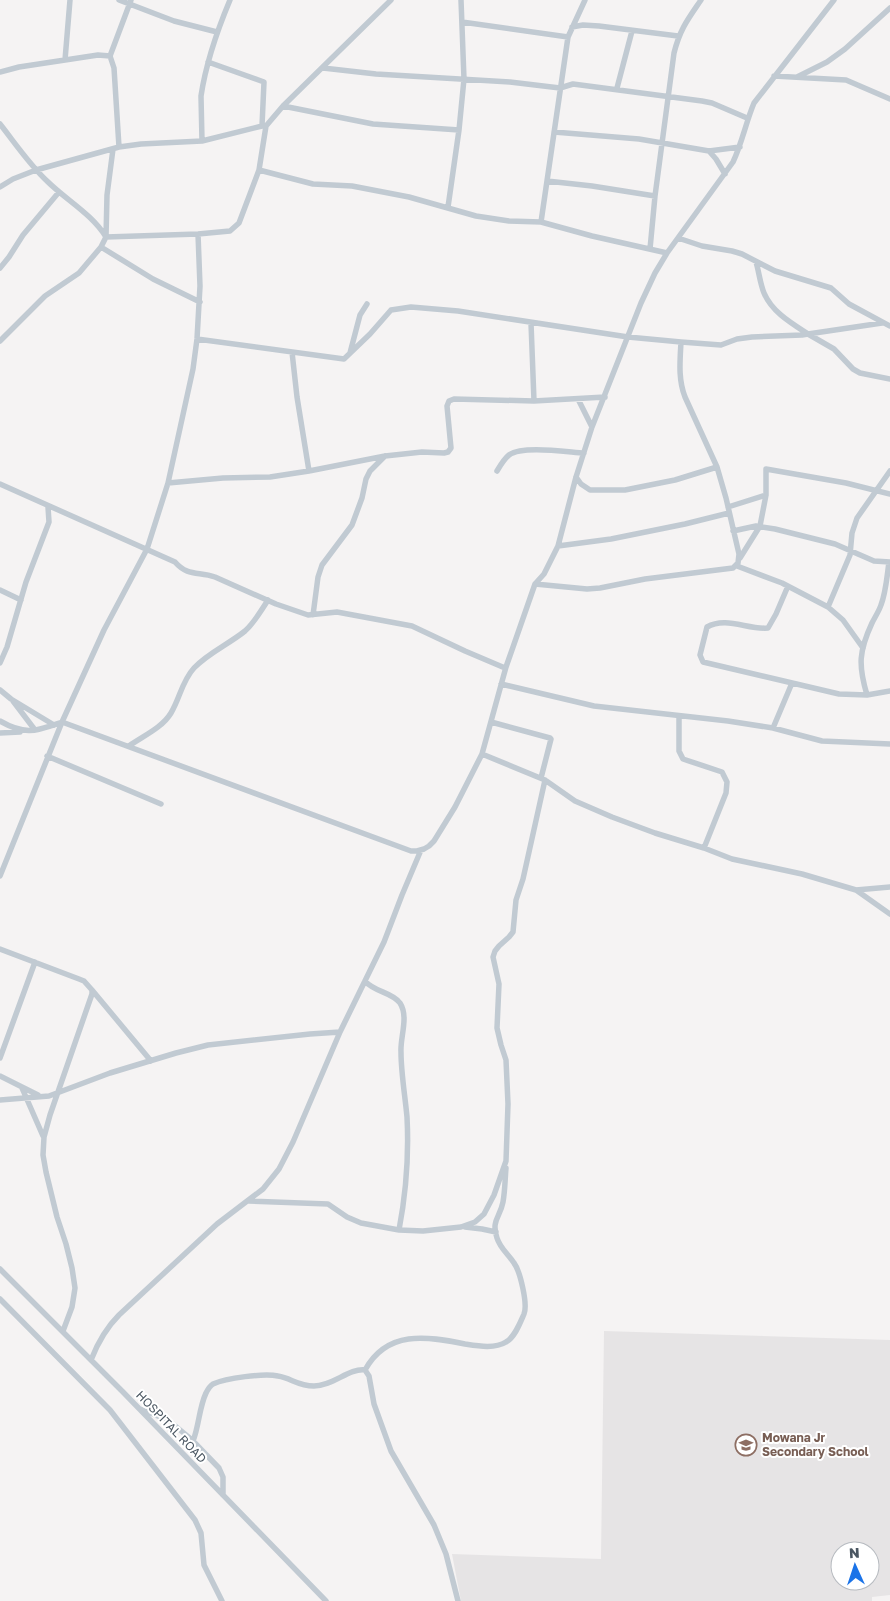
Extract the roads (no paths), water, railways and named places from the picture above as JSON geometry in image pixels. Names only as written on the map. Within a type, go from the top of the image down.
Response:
[{"type":"street","points":[[65,60],[70,0]]},
{"type":"street","points":[[119,0],[130,2],[174,21],[217,32]]},
{"type":"street","points":[[202,141],[201,96],[217,32],[230,0]]},
{"type":"street","points":[[0,187],[13,179],[36,170],[116,148],[141,144],[202,141],[264,126],[391,0]]},
{"type":"street","points":[[448,207],[464,79],[462,0]]},
{"type":"street","points":[[541,222],[568,37],[585,0]]},
{"type":"street","points":[[650,249],[674,52],[678,36],[701,0]]},
{"type":"street","points":[[0,733],[45,729],[62,722],[411,851],[421,850],[429,846],[444,827],[482,754],[505,668],[535,584],[544,574],[558,546],[576,477],[592,427],[655,273],[667,253],[733,162],[740,147],[747,118],[754,103],[834,0]]},
{"type":"street","points":[[0,341],[45,296],[79,273],[106,237],[107,195],[116,148],[114,68],[110,56],[130,2]]},
{"type":"street","points":[[795,77],[827,62],[845,50],[890,8]]},
{"type":"street","points":[[462,22],[568,37]]},
{"type":"street","points":[[572,27],[584,25],[678,36]]},
{"type":"street","points":[[617,88],[632,31]]},
{"type":"street","points":[[0,72],[98,55],[110,56]]},
{"type":"street","points":[[106,237],[230,231],[239,223],[258,170],[264,126],[264,82],[208,62]]},
{"type":"street","points":[[323,68],[385,75],[464,79],[560,88],[573,84],[617,88],[712,103],[747,118]]},
{"type":"street","points":[[774,76],[846,80],[890,99]]},
{"type":"street","points":[[283,106],[373,124],[459,130]]},
{"type":"street","points":[[0,124],[36,170],[100,228],[106,237]]},
{"type":"street","points":[[554,132],[624,137],[709,151],[740,147]]},
{"type":"street","points":[[709,151],[725,174]]},
{"type":"street","points":[[258,170],[313,184],[352,186],[410,197],[476,216],[509,221],[541,222],[667,253]]},
{"type":"street","points":[[547,181],[655,196]]},
{"type":"street","points":[[0,268],[23,235],[59,192]]},
{"type":"street","points":[[0,876],[62,722],[104,630],[147,549],[168,483],[198,339],[200,286],[198,234]]},
{"type":"street","points":[[678,238],[702,246],[742,254],[775,271],[831,288],[849,304],[890,326]]},
{"type":"street","points":[[100,246],[153,279],[200,302]]},
{"type":"street","points":[[756,262],[764,293],[770,304],[788,321],[834,349],[853,369],[860,373],[890,379]]},
{"type":"street","points":[[349,355],[360,315],[367,304]]},
{"type":"street","points":[[198,339],[339,359],[349,355],[391,310],[411,307],[458,311],[628,337],[721,344],[752,337],[802,335],[890,322]]},
{"type":"street","points":[[531,323],[534,401]]},
{"type":"street","points":[[681,342],[681,386],[717,467],[729,510],[738,563]]},
{"type":"street","points":[[292,352],[308,471]]},
{"type":"street","points":[[168,483],[223,478],[270,477],[385,456],[448,452],[451,448],[447,406],[449,401],[454,399],[534,401],[604,397]]},
{"type":"street","points":[[578,399],[592,427]]},
{"type":"street","points":[[496,471],[508,456],[522,451],[559,451],[584,454]]},
{"type":"street","points":[[313,615],[318,577],[322,565],[352,525],[362,498],[366,479],[370,471],[385,456]]},
{"type":"street","points":[[362,460],[370,471]]},
{"type":"street","points":[[576,477],[581,484],[590,490],[625,490],[675,480],[717,467]]},
{"type":"street","points":[[535,584],[600,588],[645,578],[725,569],[738,563],[760,526],[766,495],[766,468],[846,483],[890,494]]},
{"type":"street","points":[[828,607],[844,573],[852,550],[854,525],[890,471]]},
{"type":"street","points":[[0,484],[175,562],[188,573],[205,573],[296,611],[313,615],[338,612],[412,626],[505,668]]},
{"type":"street","points":[[558,546],[612,539],[677,526],[729,510],[766,495]]},
{"type":"street","points":[[48,507],[49,522]]},
{"type":"street","points":[[0,663],[49,522],[59,511]]},
{"type":"street","points":[[733,531],[751,526],[760,526],[852,550],[864,558],[874,561],[890,562],[882,602],[868,632],[860,665],[867,695]]},
{"type":"street","points":[[738,563],[828,607],[843,620],[863,648]]},
{"type":"street","points":[[788,586],[768,628],[734,623],[722,623],[706,627],[700,655],[703,662],[840,694],[867,695],[890,691]]},
{"type":"street","points":[[0,590],[21,600]]},
{"type":"street","points":[[129,746],[162,724],[171,714],[183,684],[194,668],[246,630],[268,600]]},
{"type":"street","points":[[773,728],[792,683]]},
{"type":"street","points":[[501,684],[594,706],[728,720],[773,728],[822,741],[890,744]]},
{"type":"street","points":[[0,690],[11,699],[54,725]]},
{"type":"street","points":[[11,699],[35,730]]},
{"type":"street","points":[[679,716],[679,751],[683,759],[722,772],[727,782],[726,793],[704,848]]},
{"type":"street","points":[[0,721],[13,728],[26,731]]},
{"type":"street","points":[[365,1370],[372,1358],[391,1344],[403,1339],[421,1338],[481,1347],[503,1344],[510,1339],[526,1306],[526,1298],[515,1264],[500,1246],[496,1232],[496,1218],[503,1204],[508,1104],[506,1060],[497,1028],[499,984],[493,957],[499,946],[513,932],[516,900],[524,879],[551,739],[491,722]]},
{"type":"street","points":[[482,754],[543,779],[575,801],[597,811],[732,859],[802,874],[856,890],[890,914]]},
{"type":"street","points":[[47,756],[161,804]]},
{"type":"street","points":[[91,1360],[108,1326],[211,1230],[263,1189],[279,1169],[297,1134],[340,1032],[384,942],[421,850]]},
{"type":"street","points":[[856,890],[890,886]]},
{"type":"street","points":[[0,949],[84,981],[150,1061]]},
{"type":"street","points":[[0,1058],[35,962]]},
{"type":"street","points":[[365,981],[374,989],[396,999],[401,1005],[404,1018],[400,1050],[407,1118],[407,1152],[405,1198],[399,1230]]},
{"type":"street","points":[[62,1331],[72,1307],[75,1288],[66,1244],[56,1217],[46,1172],[43,1155],[44,1137],[92,990]]},
{"type":"street","points":[[0,1100],[49,1096],[150,1061],[208,1045],[340,1032]]},
{"type":"street","points":[[0,1076],[22,1088],[43,1096]]},
{"type":"street","points":[[22,1088],[44,1137]]},
{"type":"street","points":[[460,1227],[475,1222],[484,1214],[494,1195],[506,1161]]},
{"type":"street","points":[[249,1201],[328,1204],[360,1223],[399,1230],[422,1231],[460,1227],[482,1228],[496,1232]]},
{"type":"street","name":"HOSPITAL ROAD","points":[[0,1268],[326,1601]]},
{"type":"street","points":[[0,1299],[110,1410],[195,1520],[201,1533],[204,1565],[222,1601]]},
{"type":"street","points":[[193,1441],[206,1394],[211,1385],[255,1375],[267,1375],[279,1376],[297,1384],[317,1386],[331,1383],[357,1370],[365,1370]]},
{"type":"street","points":[[365,1370],[369,1376],[374,1404],[391,1451],[434,1525],[446,1554],[458,1601]]},
{"type":"street","points":[[138,1408],[168,1420],[193,1441],[219,1468],[224,1477],[223,1496]]},
{"type":"place","name":"Mowana Jr Secondary School","points":[[746,1445]]}]
